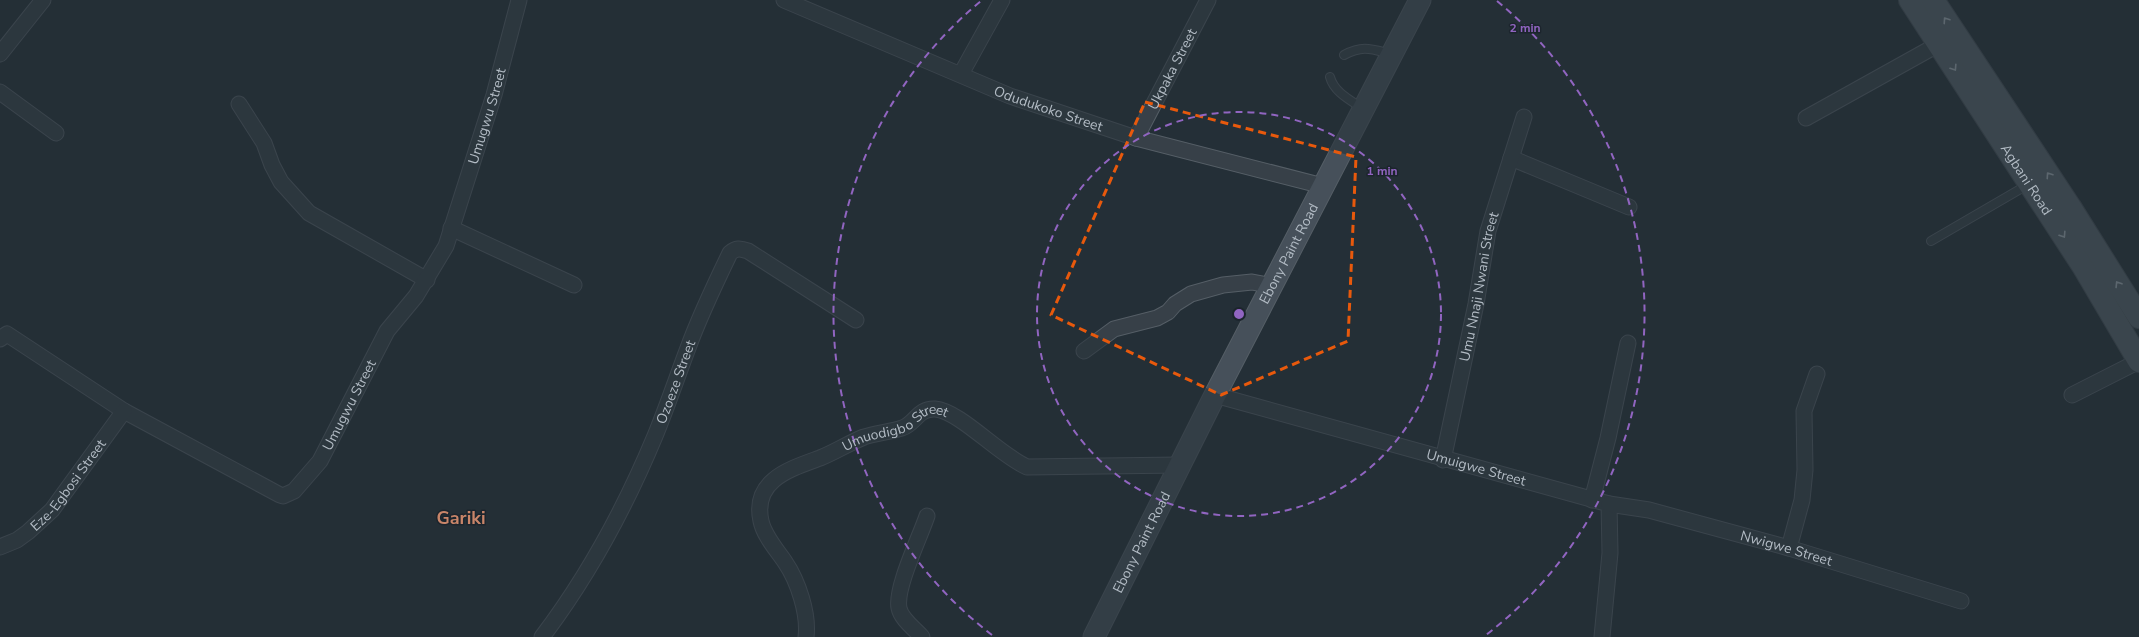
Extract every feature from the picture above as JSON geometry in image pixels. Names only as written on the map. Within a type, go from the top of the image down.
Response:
[{"type":"main road","name":"Agbani Road","points":[[1910,0],[2083,266],[2139,361]]},
{"type":"main road","name":"Agbani Road","points":[[1932,0],[2070,207],[2139,317]]},
{"type":"street","points":[[0,54],[43,0]]},
{"type":"street","name":"Umugwu Street","points":[[2,333],[124,411],[280,495],[284,496],[292,492],[309,476],[320,461],[387,331],[408,309],[427,280],[446,246],[494,95],[519,0]]},
{"type":"street","points":[[961,74],[1002,0]]},
{"type":"street","name":"Ukpaka Street","points":[[1136,138],[1208,0]]},
{"type":"street","name":"Ebony Paint Road","points":[[1094,637],[1215,395],[1420,0]]},
{"type":"street","name":"Odudukoko Street","points":[[793,2],[1010,96],[1136,138],[1323,186]]},
{"type":"street","points":[[1806,118],[1939,44]]},
{"type":"street","points":[[0,92],[56,133]]},
{"type":"street","points":[[239,104],[264,143],[272,165],[281,182],[309,213],[427,280]]},
{"type":"street","name":"Umu Nnaji Nwani Street","points":[[1443,460],[1476,304],[1488,231],[1524,117]]},
{"type":"street","points":[[1511,158],[1629,207]]},
{"type":"street","points":[[451,228],[574,285]]},
{"type":"street","name":"Ozoeze Street","points":[[542,637],[578,587],[624,504],[655,436],[688,346],[713,286],[730,253],[734,249],[741,248],[748,251],[856,320]]},
{"type":"street","points":[[1084,351],[1114,329],[1157,318],[1168,312],[1175,304],[1191,294],[1223,285],[1252,282],[1272,286]]},
{"type":"street","points":[[1592,500],[1610,431],[1628,344]]},
{"type":"street","points":[[2072,395],[2139,361]]},
{"type":"street","points":[[1789,548],[1802,500],[1805,470],[1804,411],[1817,374]]},
{"type":"street","name":"Umuigwe Street","points":[[1215,395],[1443,460],[1609,504]]},
{"type":"street","name":"Umuodigbo Street","points":[[806,637],[805,614],[798,584],[767,537],[761,522],[760,506],[762,494],[780,474],[792,468],[822,457],[864,437],[908,426],[917,415],[934,409],[950,414],[1008,456],[1026,467],[1180,465]]},
{"type":"street","name":"Eze-Egbosi Street","points":[[0,546],[17,540],[52,510],[124,411]]},
{"type":"street","points":[[1602,637],[1610,553],[1609,504]]},
{"type":"street","name":"Nwigwe Street","points":[[1609,504],[1649,510],[1789,548],[1961,601]]},
{"type":"street","points":[[922,637],[902,615],[898,602],[903,580],[927,516]]},
{"type":"lane","points":[[1344,55],[1356,48],[1363,47],[1392,54]]},
{"type":"lane","points":[[1330,77],[1332,84],[1339,92],[1363,109]]},
{"type":"lane","points":[[1931,242],[2030,184]]},
{"type":"highlighted area","points":[[1145,102],[1356,157],[1348,341],[1221,395],[1051,315]]},
{"type":"district","name":"Gariki","points":[[461,518]]}]
